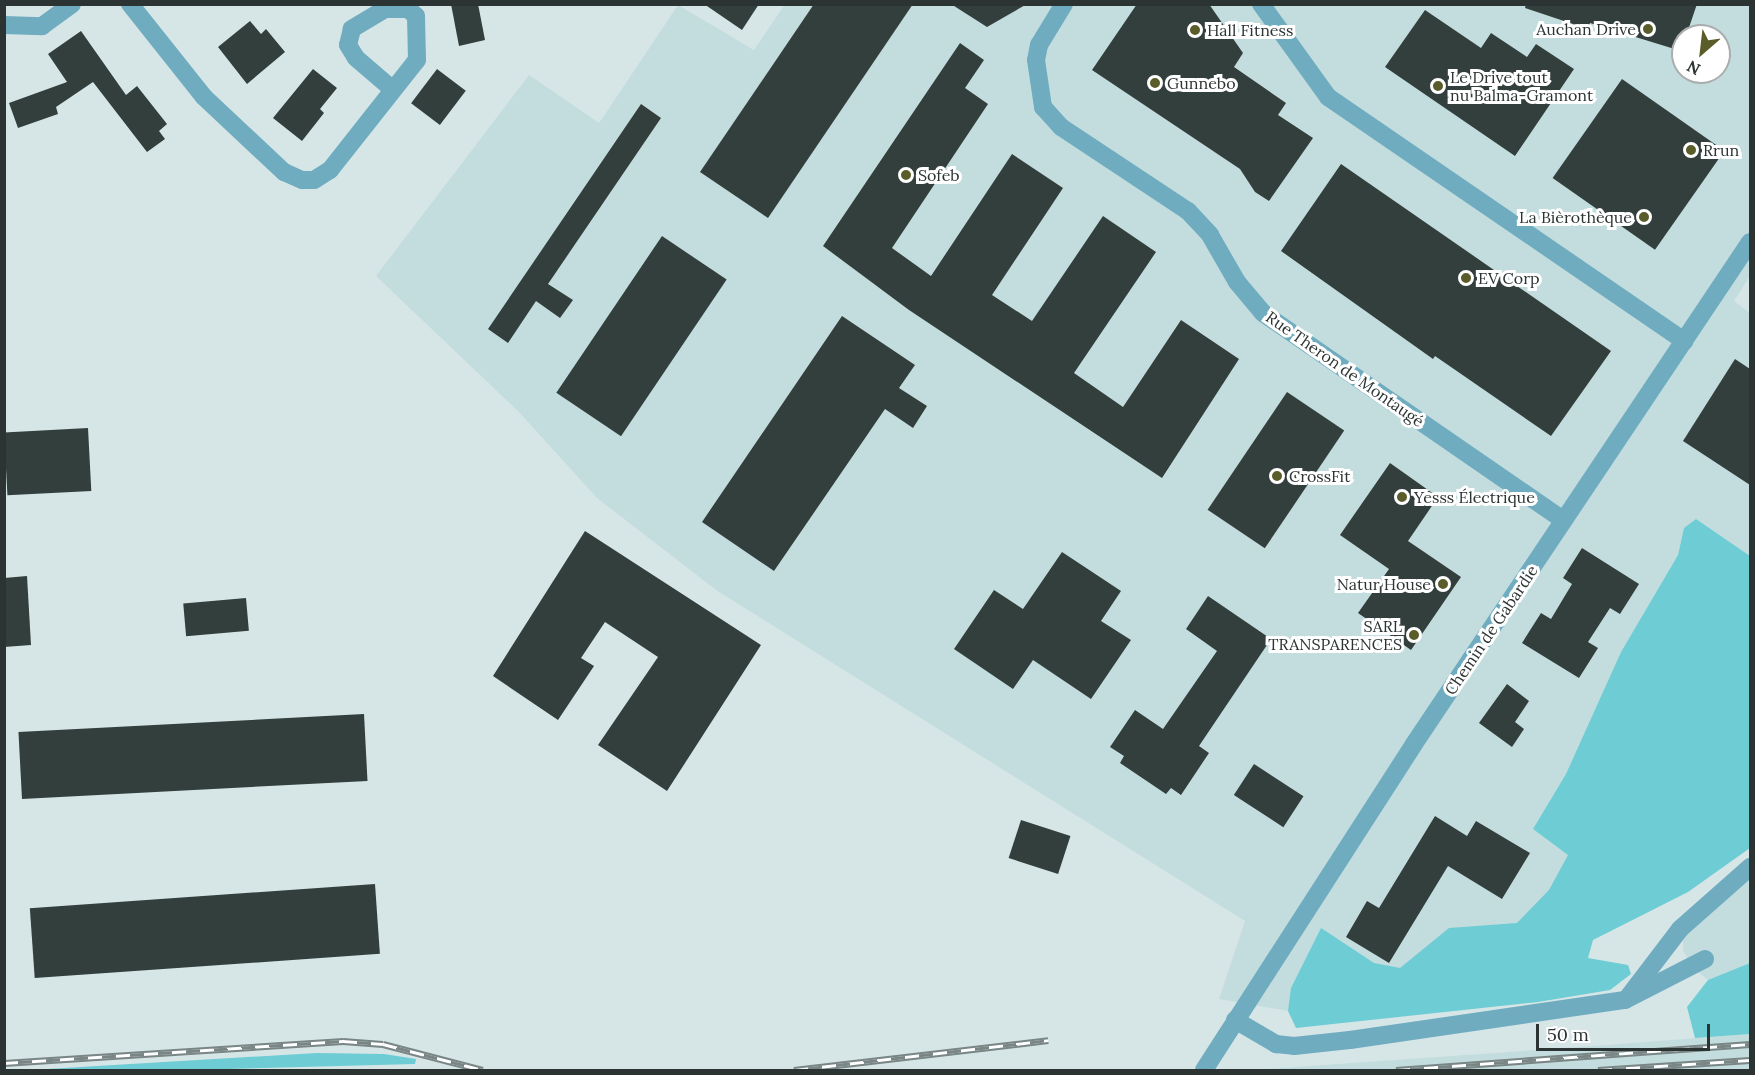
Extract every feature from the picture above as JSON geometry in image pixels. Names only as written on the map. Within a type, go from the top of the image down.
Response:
[{"type":"street","points":[[4,25],[42,26],[72,4]]},
{"type":"street","points":[[130,4],[204,97],[284,172],[302,180],[315,180],[330,170],[392,88],[417,60],[416,16],[408,9],[385,9],[352,29],[348,45],[356,58],[392,88]]},
{"type":"street","name":"Rue Theron de Montaugé","points":[[1064,4],[1039,45],[1036,60],[1043,107],[1061,127],[1188,211],[1210,235],[1237,282],[1263,313],[1563,519]]},
{"type":"street","points":[[1261,4],[1328,97],[1685,341]]},
{"type":"street","name":"Chemin de Gabardie","points":[[1204,1071],[1235,1020],[1563,519],[1750,242]]},
{"type":"street","points":[[1625,1000],[1680,929],[1750,867]]},
{"type":"street","points":[[1235,1020],[1276,1044],[1294,1046],[1625,1000],[1705,959]]},
{"type":"shaded area","points":[[785,4],[1750,5],[1750,276],[1734,301],[1750,313],[1750,556],[1696,519],[1684,528],[1678,555],[1621,652],[1566,775],[1533,829],[1616,888],[1288,1011],[1219,999],[1245,921],[716,590],[597,498],[518,411],[376,276],[529,75],[599,123],[678,5],[754,50]]},
{"type":"shaded area","points":[[1696,519],[1750,556],[1750,848],[1688,892],[1593,940],[1588,958],[1628,965],[1631,974],[1610,990],[1538,1002],[1296,1028],[1288,1011],[1291,988],[1321,928],[1374,963],[1400,968],[1449,928],[1517,923],[1549,890],[1568,855],[1533,829],[1566,774],[1621,652],[1678,555],[1684,528]]},
{"type":"shaded area","points":[[1750,870],[1750,963],[1708,980],[1692,967],[1683,950],[1683,935]]},
{"type":"shaded area","points":[[1750,963],[1750,1034],[1695,1038],[1687,1007],[1708,980]]},
{"type":"shaded area","points":[[1750,1034],[1750,1070],[1252,1070],[1607,1045]]},
{"type":"shaded area","points":[[317,1053],[384,1054],[416,1059],[415,1064],[190,1070],[30,1070]]},
{"type":"building","points":[[451,4],[478,4],[485,40],[459,46]]},
{"type":"building","points":[[704,4],[759,4],[742,30]]},
{"type":"building","points":[[814,4],[913,4],[768,218],[700,172]]},
{"type":"building","points":[[951,4],[1027,4],[987,27]]},
{"type":"building","points":[[1137,4],[1209,4],[1243,53],[1234,67],[1286,103],[1278,115],[1313,138],[1269,201],[1255,192],[1240,169],[1092,70]]},
{"type":"building","name":"Auchan Drive","points":[[1526,4],[1697,4],[1690,24],[1671,24],[1671,48],[1590,23],[1588,29],[1525,8]]},
{"type":"building","points":[[1425,10],[1481,48],[1491,33],[1527,57],[1536,44],[1574,69],[1515,156],[1385,67]]},
{"type":"building","points":[[250,21],[261,34],[266,29],[285,52],[247,84],[218,47]]},
{"type":"building","points":[[81,31],[126,95],[137,86],[167,124],[159,131],[165,139],[147,152],[93,82],[56,107],[58,114],[18,128],[9,103],[67,82],[48,54]]},
{"type":"building","points":[[960,43],[984,60],[965,88],[988,104],[892,248],[931,276],[1012,154],[1063,188],[992,295],[1032,321],[1103,216],[1156,252],[1074,373],[1123,407],[1181,320],[1239,359],[1162,478],[909,310],[823,246]]},
{"type":"building","points":[[313,69],[337,88],[320,109],[324,113],[302,141],[273,118]]},
{"type":"building","points":[[437,69],[466,91],[440,125],[411,103]]},
{"type":"building","points":[[1622,79],[1724,151],[1655,250],[1553,178]]},
{"type":"building","points":[[641,104],[661,118],[548,284],[573,300],[560,318],[536,301],[508,343],[488,329]]},
{"type":"building","points":[[1341,164],[1611,351],[1551,436],[1435,356],[1433,359],[1281,251]]},
{"type":"building","points":[[662,236],[727,280],[621,436],[556,393]]},
{"type":"building","points":[[842,316],[915,365],[899,388],[927,406],[913,428],[885,409],[774,571],[702,522]]},
{"type":"building","points":[[1735,359],[1750,369],[1750,485],[1683,441]]},
{"type":"building","points":[[1287,392],[1344,431],[1265,548],[1208,510]]},
{"type":"building","points":[[88,428],[91,491],[7,495],[4,432]]},
{"type":"building","points":[[1390,463],[1438,497],[1408,541],[1461,577],[1411,650],[1358,613],[1389,569],[1340,535]]},
{"type":"building","points":[[585,531],[761,645],[667,791],[598,745],[658,657],[605,622],[581,658],[594,666],[558,720],[493,676]]},
{"type":"building","points":[[1582,548],[1639,584],[1620,614],[1610,608],[1588,642],[1598,648],[1579,678],[1522,643],[1541,613],[1551,619],[1572,584],[1563,578]]},
{"type":"building","points":[[1062,552],[1121,591],[1101,621],[1131,640],[1091,699],[1033,660],[1013,689],[954,649],[994,590],[1023,609]]},
{"type":"building","points":[[27,576],[31,645],[4,647],[4,578]]},
{"type":"building","points":[[1208,596],[1271,639],[1199,746],[1209,753],[1181,795],[1171,788],[1166,794],[1120,763],[1124,756],[1110,747],[1135,710],[1163,729],[1217,651],[1186,629]]},
{"type":"building","points":[[246,598],[249,631],[186,636],[183,603]]},
{"type":"building","points":[[1507,684],[1529,701],[1515,722],[1524,729],[1512,747],[1479,723]]},
{"type":"building","points":[[364,714],[368,781],[22,799],[18,732]]},
{"type":"building","points":[[1254,764],[1303,796],[1283,827],[1234,795]]},
{"type":"building","points":[[1435,816],[1467,836],[1476,821],[1530,853],[1502,899],[1448,866],[1389,963],[1346,937],[1367,901],[1379,908]]},
{"type":"building","points":[[1021,820],[1070,836],[1058,874],[1009,858]]},
{"type":"building","points":[[375,884],[380,954],[35,978],[30,908]]},
{"type":"railway","points":[[794,1070],[1048,1040]]},
{"type":"railway","points":[[4,1063],[343,1041],[383,1044],[483,1070]]},
{"type":"railway","points":[[1396,1070],[1750,1044]]},
{"type":"railway","points":[[1598,1070],[1750,1060]]},
{"type":"place","name":"Auchan Drive","points":[[1648,29]]},
{"type":"place","name":"Hall Fitness","points":[[1195,30]]},
{"type":"place","name":"Gunnebo","points":[[1155,83]]},
{"type":"place","name":"Le Drive tout nu Balma-Gramont","points":[[1438,86]]},
{"type":"place","name":"Rrun","points":[[1691,150]]},
{"type":"place","name":"Sofeb","points":[[906,175]]},
{"type":"place","name":"La Bièrothèque","points":[[1644,217]]},
{"type":"place","name":"EV Corp","points":[[1466,278]]},
{"type":"place","name":"CrossFit","points":[[1277,476]]},
{"type":"place","name":"Yesss Électrique","points":[[1402,497]]},
{"type":"place","name":"Natur House","points":[[1443,584]]},
{"type":"place","name":"SARL TRANSPARENCES","points":[[1414,635]]}]
